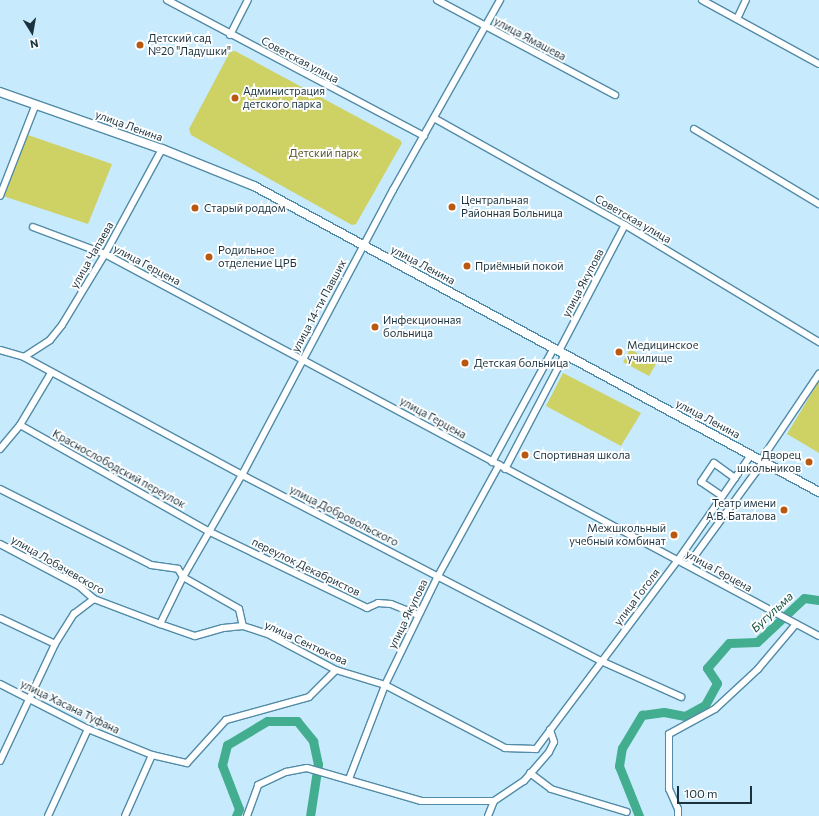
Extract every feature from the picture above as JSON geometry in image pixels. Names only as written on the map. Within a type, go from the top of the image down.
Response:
[{"type":"main road","name":"улица Ленина","points":[[0,92],[35,106],[162,149],[254,186],[819,492]]},
{"type":"street","name":"Советская улица","points":[[167,0],[230,35],[424,136]]},
{"type":"street","points":[[230,35],[248,0]]},
{"type":"street","name":"улица Ямашева","points":[[437,0],[485,27],[615,95]]},
{"type":"street","name":"улица 14-ти Павших","points":[[160,624],[182,577],[242,475],[303,358],[500,0]]},
{"type":"street","points":[[702,0],[819,64]]},
{"type":"street","points":[[736,19],[746,0]]},
{"type":"street","points":[[0,196],[35,106]]},
{"type":"street","name":"Советская улица","points":[[434,118],[626,225],[819,342]]},
{"type":"street","points":[[694,129],[819,204]]},
{"type":"street","name":"улица Чапаева","points":[[24,357],[50,340],[62,325],[105,254],[162,149]]},
{"type":"street","name":"улица Якупова","points":[[349,779],[385,684],[418,615],[438,576],[502,467],[559,351],[626,225]]},
{"type":"street","name":"улица Герцена","points":[[33,227],[105,254],[303,358],[492,462],[688,565],[788,621],[819,636]]},
{"type":"street","name":"улица Добровольского","points":[[0,350],[24,357],[51,373],[242,475],[601,661],[681,697]]},
{"type":"street","points":[[492,462],[559,351]]},
{"type":"street","points":[[0,449],[20,425],[51,373]]},
{"type":"street","points":[[688,565],[762,461],[819,374]]},
{"type":"street","name":"Краснослободский переулок","points":[[20,425],[208,531]]},
{"type":"street","name":"улица Гоголя","points":[[536,749],[678,560],[751,455]]},
{"type":"street","points":[[722,496],[701,482],[714,463],[735,478]]},
{"type":"street","points":[[0,489],[151,565],[178,569],[182,577],[239,609],[243,626]]},
{"type":"street","name":"переулок Декабристов","points":[[208,531],[367,608],[378,603],[391,604],[418,615]]},
{"type":"street","name":"улица Лобачевского","points":[[0,544],[79,586],[94,599],[195,636],[223,628],[243,626]]},
{"type":"street","points":[[0,761],[28,698],[55,644],[74,614],[94,599]]},
{"type":"street","points":[[0,618],[55,644]]},
{"type":"street","points":[[678,816],[678,809],[669,789],[669,734],[715,709],[758,669],[796,624]]},
{"type":"street","name":"улица Сентюкова","points":[[243,626],[268,634],[336,670],[385,684],[505,748],[536,749]]},
{"type":"street","name":"улица Хасана Туфана","points":[[0,684],[88,730],[152,755],[187,763],[226,720],[309,697],[336,670]]},
{"type":"street","points":[[48,816],[88,730]]},
{"type":"street","points":[[488,816],[494,801],[530,773],[554,742],[550,730]]},
{"type":"street","points":[[0,746],[6,749]]},
{"type":"street","points":[[125,816],[152,755]]},
{"type":"street","points":[[247,816],[258,784],[286,772],[307,768],[421,801],[494,801]]},
{"type":"street","points":[[530,773],[551,789],[627,812]]},
{"type":"green space","name":"Детский парк","points":[[235,51],[400,140],[402,143],[356,224],[352,225],[191,135],[189,129],[230,52]]},
{"type":"green space","points":[[28,135],[112,164],[88,224],[3,196]]},
{"type":"green space","points":[[630,349],[656,364],[649,376],[623,362]]},
{"type":"green space","points":[[563,373],[641,413],[621,446],[546,406]]},
{"type":"green space","points":[[819,381],[819,453],[787,434]]},
{"type":"waterway","name":"Бугульма","points":[[639,816],[619,766],[622,748],[642,715],[664,712],[685,716],[705,705],[717,683],[707,668],[729,643],[757,642],[804,598],[819,600]]},
{"type":"waterway","name":"Бугульма","points":[[236,816],[239,809],[222,765],[227,745],[267,721],[297,721],[313,741],[318,764],[310,816]]},
{"type":"place","name":"Детский сад №20 \"Ладушки\"","points":[[140,45]]},
{"type":"place","name":"Администрация детского парка","points":[[235,98]]},
{"type":"place","name":"Центральная Районная Больница","points":[[452,207]]},
{"type":"place","name":"Старый роддом","points":[[195,208]]},
{"type":"place","name":"Родильное отделение ЦРБ","points":[[209,257]]},
{"type":"place","name":"Приёмный покой","points":[[467,266]]},
{"type":"place","name":"Инфекционная больница","points":[[375,327]]},
{"type":"place","name":"Медицинское училище","points":[[619,352]]},
{"type":"place","name":"Детская больница","points":[[465,363]]},
{"type":"place","name":"Спортивная школа","points":[[525,455]]},
{"type":"place","name":"Дворец школьников","points":[[809,462]]},
{"type":"place","name":"Театр имени А.В. Баталова","points":[[784,510]]},
{"type":"place","name":"Межшкольный учебный комбинат","points":[[674,535]]}]
